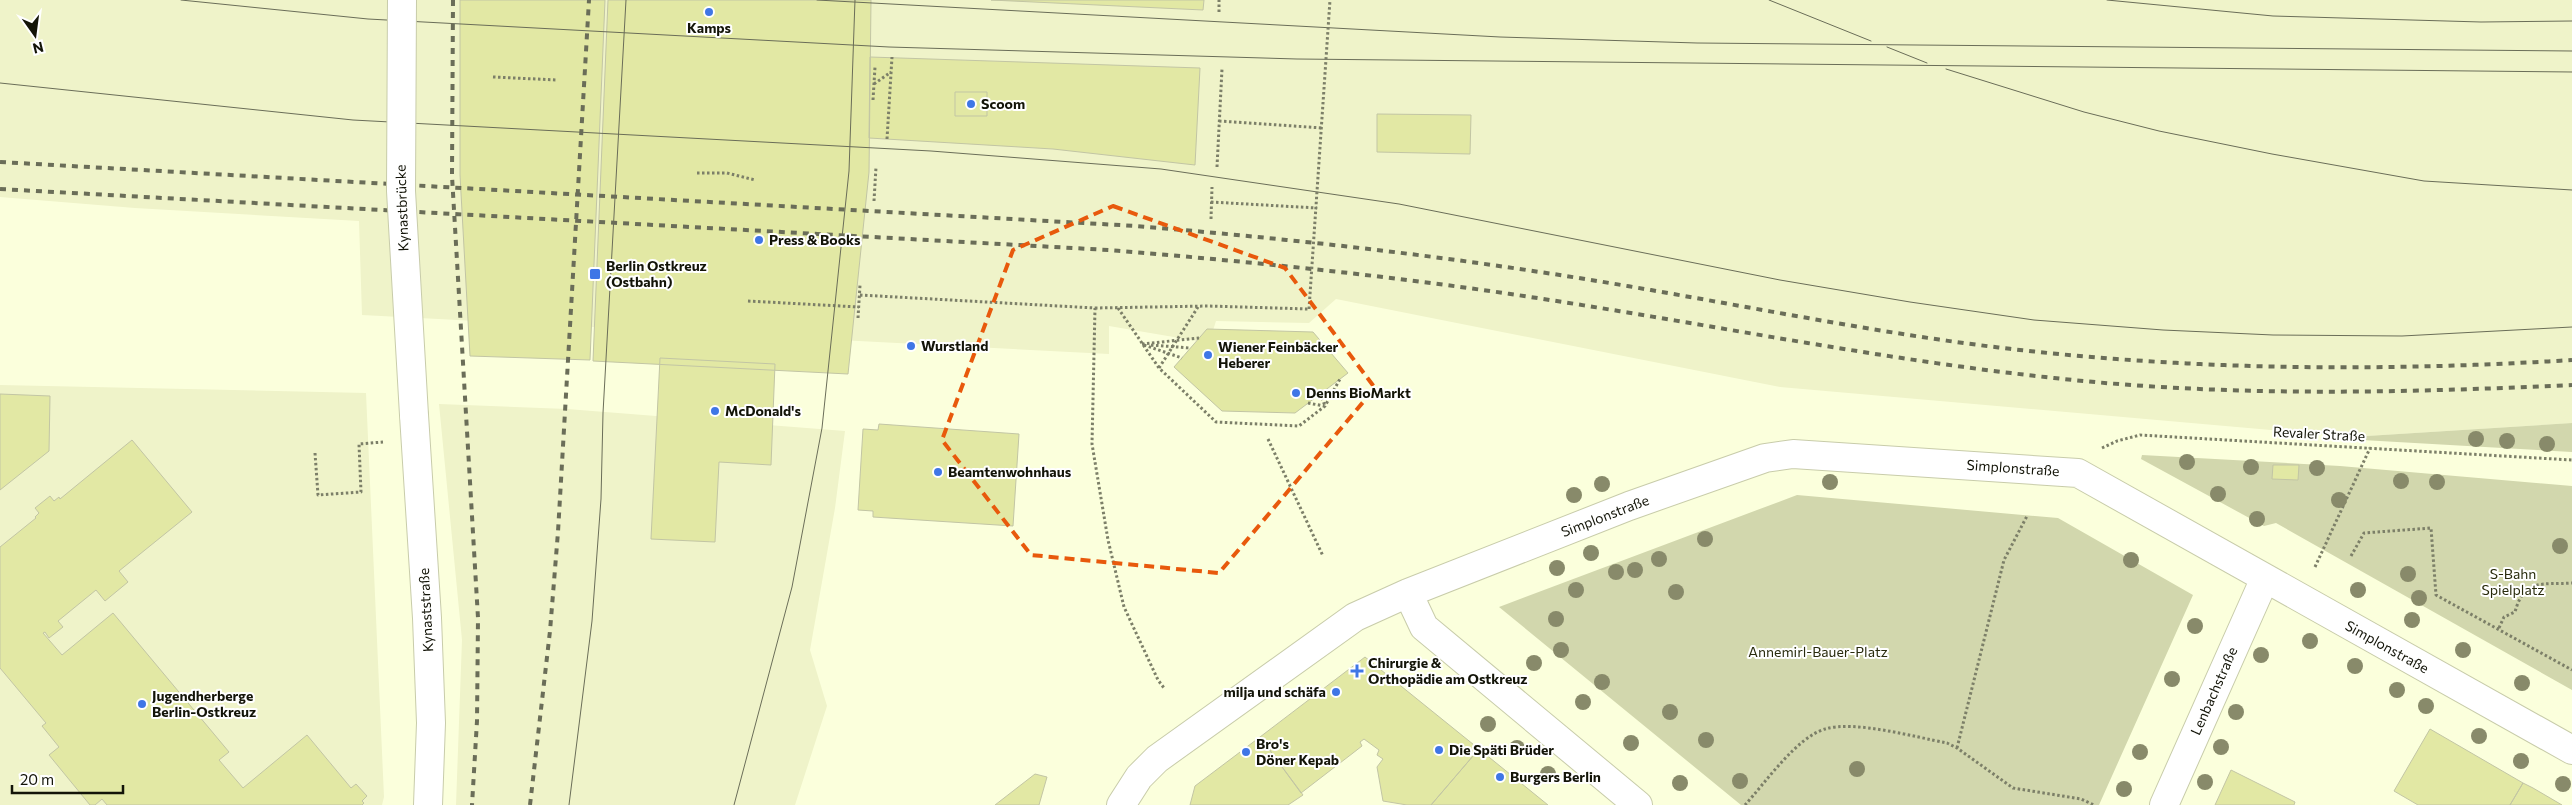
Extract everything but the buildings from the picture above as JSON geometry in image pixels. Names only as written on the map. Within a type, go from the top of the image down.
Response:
[{"type":"street","name":"Kynastbrücke","points":[[402,0],[401,191],[414,415]]},
{"type":"street","name":"Kynaststraße","points":[[414,415],[427,637],[430,723],[428,805]]},
{"type":"street","name":"Simplonstraße","points":[[1121,805],[1138,776],[1157,759],[1355,617],[1408,593],[1628,506],[1765,458],[1793,454],[2078,472],[2572,750]]},
{"type":"street","name":"Lenbachstraße","points":[[2164,805],[2265,578]]},
{"type":"street","points":[[1408,593],[1424,627],[1638,805]]},
{"type":"path","points":[[1218,12],[1219,0]]},
{"type":"path","points":[[860,295],[1095,308],[1309,309],[1323,128],[1330,0]]},
{"type":"path","points":[[887,138],[892,57]]},
{"type":"path","points":[[873,100],[875,67]]},
{"type":"path","points":[[1217,168],[1222,69]]},
{"type":"path","points":[[874,85],[891,72]]},
{"type":"path","points":[[493,77],[557,80]]},
{"type":"path","points":[[1219,120],[1323,128]]},
{"type":"path","points":[[874,201],[876,167]]},
{"type":"path","points":[[698,172],[727,174],[755,180]]},
{"type":"path","points":[[1211,219],[1212,187]]},
{"type":"path","points":[[1212,202],[1317,208]]},
{"type":"path","points":[[858,318],[860,285]]},
{"type":"path","points":[[748,301],[859,307]]},
{"type":"path","points":[[1159,368],[1198,307]]},
{"type":"path","points":[[1095,308],[1092,444],[1108,540],[1124,607],[1158,680],[1164,688]]},
{"type":"path","points":[[1118,308],[1159,368],[1216,422],[1299,426],[1325,406],[1340,378]]},
{"type":"path","points":[[1141,344],[1198,338]]},
{"type":"path","points":[[1141,344],[1190,348]]},
{"type":"path","points":[[1141,344],[1182,358]]},
{"type":"path","points":[[1320,393],[1325,406]]},
{"type":"path","points":[[1308,403],[1325,406]]},
{"type":"path","name":"Revaler Straße","points":[[2078,472],[2093,451],[2117,441],[2140,435],[2572,460]]},
{"type":"path","points":[[1268,439],[1323,556]]},
{"type":"path","points":[[315,452],[318,495],[361,492],[359,444],[383,442]]},
{"type":"path","points":[[2312,572],[2370,448]]},
{"type":"path","points":[[1957,748],[2004,560],[2027,516]]},
{"type":"path","points":[[2351,556],[2364,533],[2431,528],[2436,595],[2499,628],[2572,670]]},
{"type":"path","points":[[2499,628],[2504,618],[2515,612],[2522,593],[2532,585],[2572,584]]},
{"type":"path","points":[[1745,805],[1797,746],[1825,728],[1856,726],[1947,743],[1957,748],[2013,788],[2081,799],[2094,805]]},
{"type":"highlighted area","points":[[1113,206],[1285,268],[1375,388],[1219,573],[1031,555],[942,440],[1013,250]]},
{"type":"shaded area","points":[[0,0],[2572,0],[2572,423],[2351,437],[1780,387],[1336,299],[1309,323],[1216,321],[1209,343],[1109,326],[1109,354],[362,315],[359,221],[135,208],[0,197]]},
{"type":"shaded area","points":[[0,385],[366,393],[384,797],[382,805],[0,805]]},
{"type":"shaded area","points":[[439,404],[567,409],[845,431],[835,508],[810,650],[827,706],[795,805],[456,805],[462,640]]},
{"type":"green space","points":[[2572,423],[2572,452],[2362,440],[2351,437]]},
{"type":"green space","name":"S-Bahn Spielplatz","points":[[2142,455],[2340,466],[2572,486],[2572,690],[2276,523],[2264,526],[2141,459]]},
{"type":"green space","name":"Annemirl-Bauer-Platz","points":[[1797,495],[2058,518],[2193,595],[2099,805],[1741,805],[1499,607]]},
{"type":"tram line","points":[[181,0],[368,19],[889,47],[1297,59],[2572,72]]},
{"type":"tram line","points":[[569,805],[592,621],[601,499],[603,413],[626,0]]},
{"type":"tram line","points":[[817,0],[1500,37],[1697,43],[2572,51]]},
{"type":"tram line","points":[[734,805],[792,587],[822,428],[849,171],[855,0]]},
{"type":"tram line","points":[[1769,0],[1871,41]]},
{"type":"tram line","points":[[2107,0],[2273,16],[2481,22],[2572,21]]},
{"type":"tram line","points":[[1887,47],[1927,63]]},
{"type":"tram line","points":[[1946,69],[2084,112],[2159,131],[2272,154],[2424,181],[2572,190]]},
{"type":"tram line","points":[[0,83],[353,120],[931,151],[1161,169],[1399,204],[1780,280],[1910,302],[2034,320],[2163,330],[2273,335],[2402,336],[2572,327]]},
{"type":"railway","points":[[453,0],[452,176],[478,618],[477,721],[472,805]]},
{"type":"railway","points":[[530,805],[550,631],[558,532],[589,0]]},
{"type":"railway","points":[[0,162],[1136,226],[1236,235],[1335,245],[1483,264],[1635,287],[1840,324],[1942,340],[2099,358],[2177,363],[2335,367],[2414,367],[2572,360]]},
{"type":"railway","points":[[0,189],[1109,250],[1219,260],[1385,277],[1495,292],[1928,362],[1991,371],[2119,384],[2248,391],[2313,392],[2572,385]]},
{"type":"place","name":"Kamps","points":[[709,12]]},
{"type":"place","name":"Scoom","points":[[971,104]]},
{"type":"place","name":"Press & Books","points":[[759,240]]},
{"type":"place","name":"Berlin Ostkreuz (Ostbahn)","points":[[595,274]]},
{"type":"place","name":"Wurstland","points":[[911,346]]},
{"type":"place","name":"Wiener Feinbäcker Heberer","points":[[1208,355]]},
{"type":"place","name":"Denns BioMarkt","points":[[1296,393]]},
{"type":"place","name":"McDonald's","points":[[715,411]]},
{"type":"place","name":"Beamtenwohnhaus","points":[[938,472]]},
{"type":"place","name":"Chirurgie & Orthopädie am Ostkreuz","points":[[1357,671]]},
{"type":"place","name":"milja und schäfa","points":[[1336,692]]},
{"type":"place","name":"Jugendherberge Berlin-Ostkreuz","points":[[142,704]]},
{"type":"place","name":"Die Späti Brüder","points":[[1439,750]]},
{"type":"place","name":"Bro's Döner Kepab","points":[[1246,752]]},
{"type":"place","name":"Burgers Berlin","points":[[1500,777]]}]
